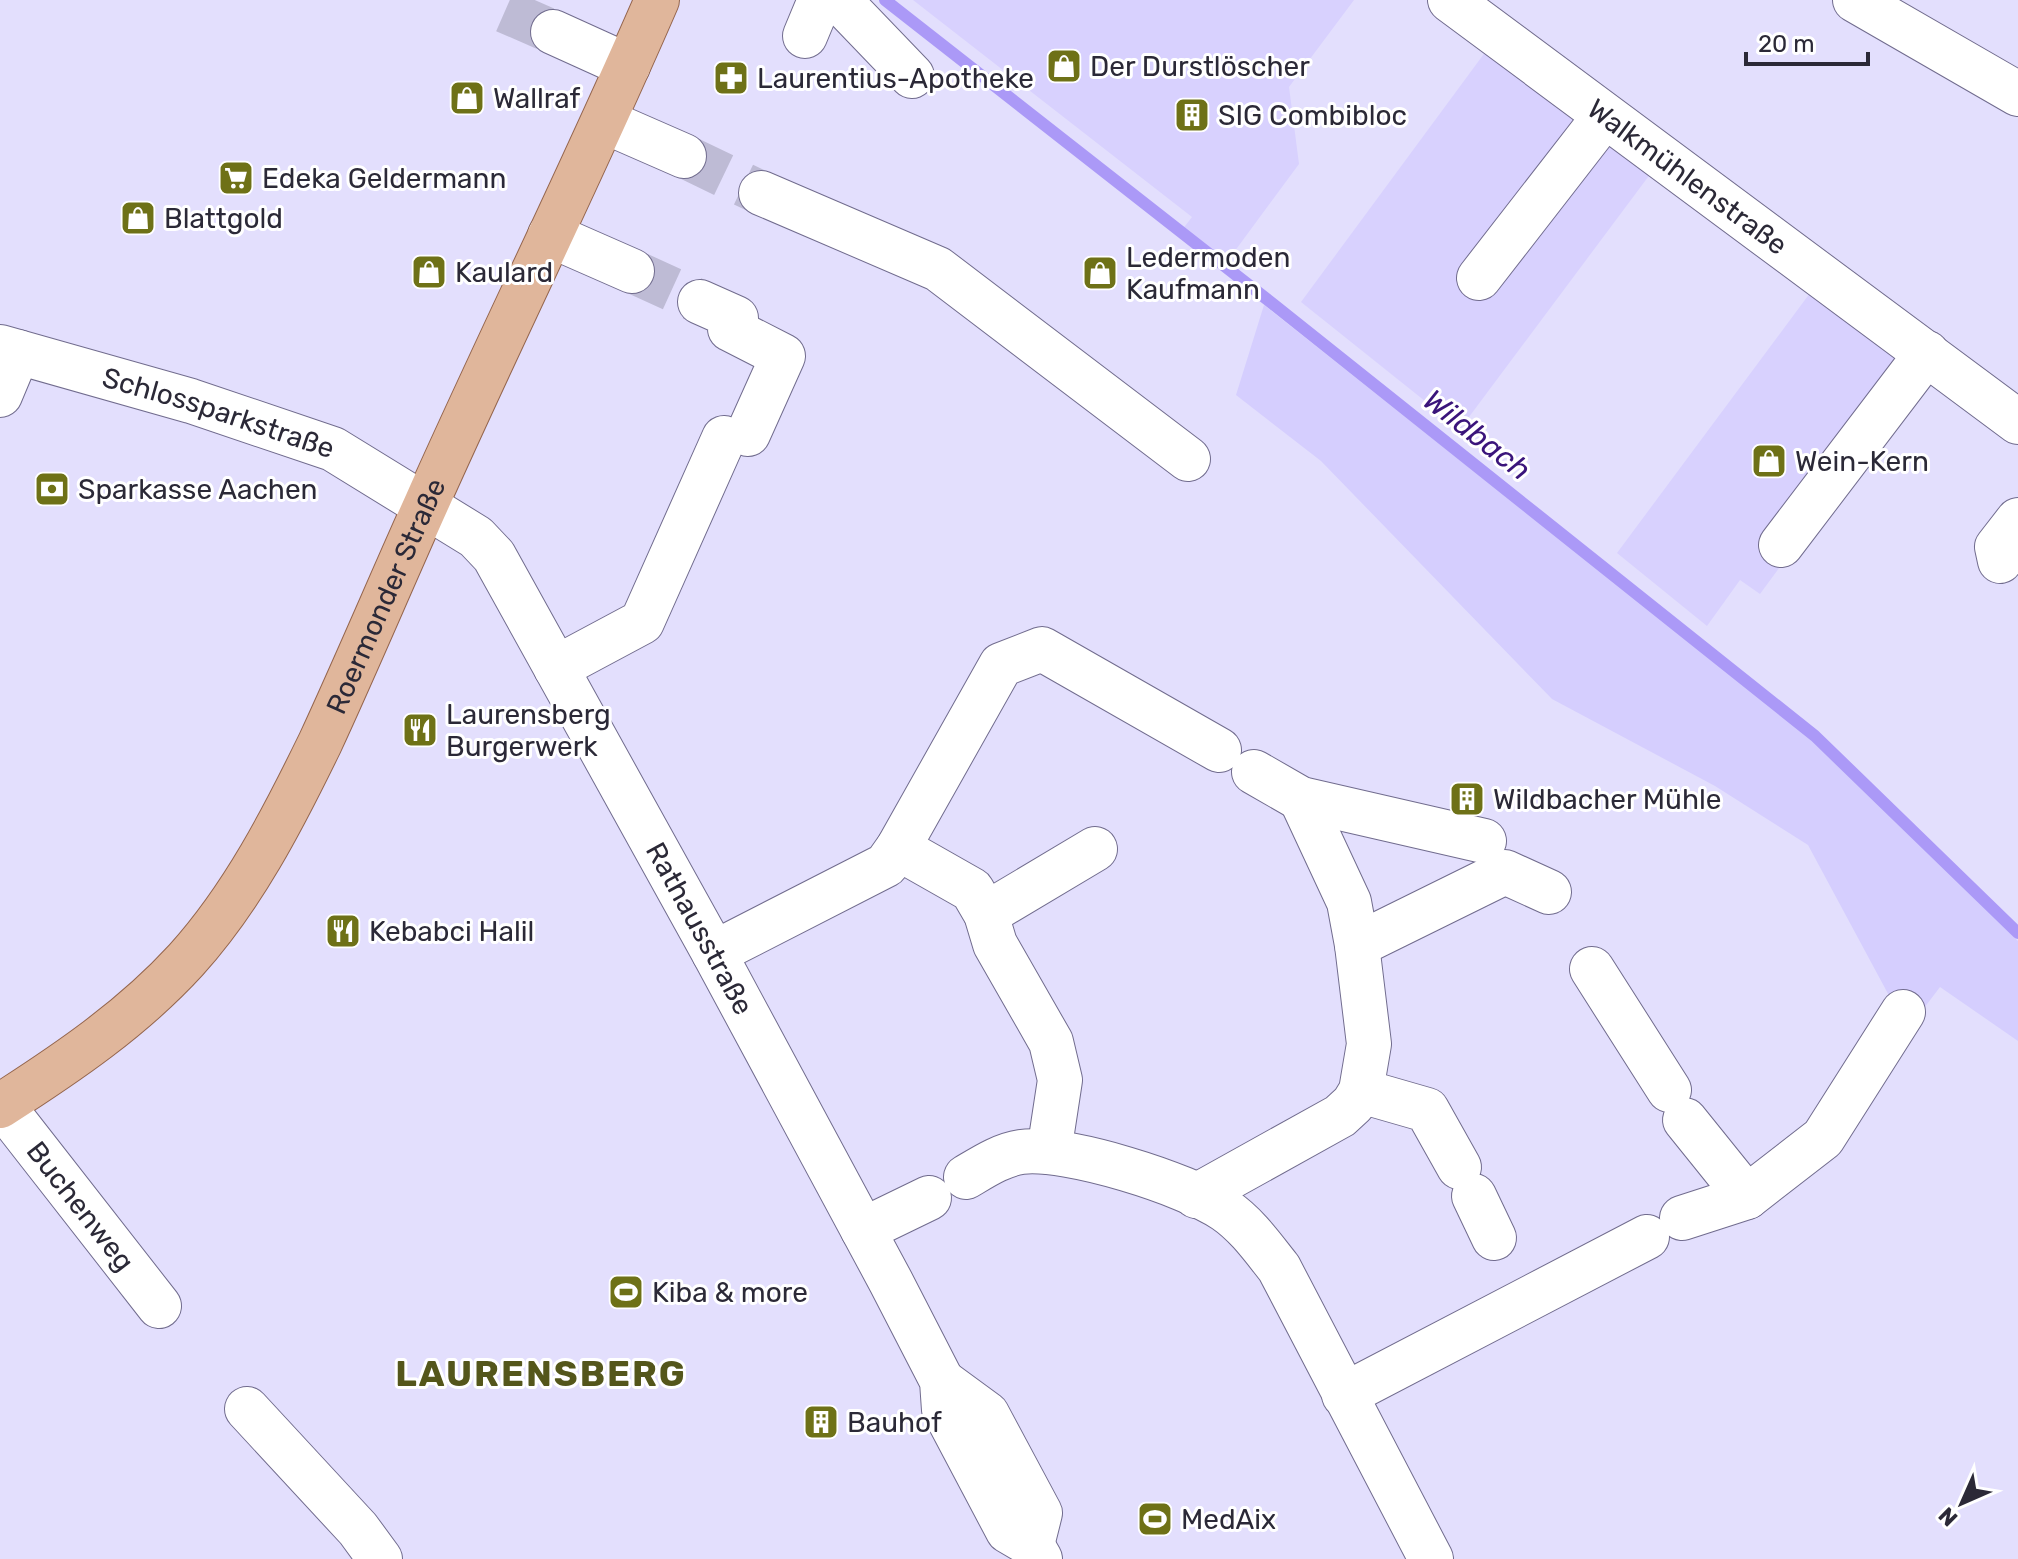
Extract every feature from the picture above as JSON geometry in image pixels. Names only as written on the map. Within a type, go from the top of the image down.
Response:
[{"type":"main road","name":"Roermonder Straße","points":[[1,1105],[120,1023],[186,959],[235,897],[287,811],[657,0]]},
{"type":"street","points":[[839,0],[912,76]]},
{"type":"street","name":"Walkmühlenstraße","points":[[1450,0],[2018,422]]},
{"type":"street","points":[[1855,0],[2018,94]]},
{"type":"street","points":[[553,32],[616,95],[689,144]]},
{"type":"street","points":[[1479,278],[1604,117]]},
{"type":"street","points":[[761,193],[938,269],[1188,459]]},
{"type":"street","points":[[550,235],[632,271]]},
{"type":"street","points":[[556,668],[642,622],[736,436],[783,356],[730,329],[736,318],[700,302]]},
{"type":"street","points":[[0,395],[9,349]]},
{"type":"street","name":"Schlossparkstraße","points":[[9,349],[191,401],[333,449],[426,504]]},
{"type":"street","points":[[1781,545],[1927,353]]},
{"type":"street","name":"Rathausstraße","points":[[426,504],[476,537],[494,556],[714,953],[942,1381],[987,1414],[1015,1463],[1040,1513],[1036,1552]]},
{"type":"street","points":[[2000,561],[1997,547],[2018,520]]},
{"type":"street","points":[[714,953],[886,865],[1001,665],[1042,649],[1301,799],[1484,841]]},
{"type":"street","points":[[1196,1196],[1340,1116],[1361,1091],[1369,1044],[1349,902],[1301,799]]},
{"type":"street","points":[[898,848],[972,890],[986,914],[995,944],[1051,1042],[1060,1080],[1049,1152]]},
{"type":"street","points":[[986,914],[1095,849]]},
{"type":"street","points":[[1357,945],[1505,872],[1549,892]]},
{"type":"street","points":[[1592,969],[1677,1105],[1747,1197]]},
{"type":"street","points":[[1344,1395],[1664,1228],[1747,1197],[1823,1138],[1903,1012]]},
{"type":"street","points":[[1361,1091],[1427,1110],[1494,1238]]},
{"type":"street","name":"Buchenweg","points":[[1,1105],[159,1306]]},
{"type":"street","points":[[966,1177],[995,1160],[1021,1152],[1049,1152],[1137,1175],[1225,1210],[1256,1238],[1279,1268],[1431,1559]]},
{"type":"street","points":[[863,1230],[929,1198]]},
{"type":"street","points":[[247,1409],[358,1529],[380,1559]]},
{"type":"shaded area","points":[[913,0],[1354,0],[1289,87],[1299,164],[1226,263],[1182,230],[1192,217]]},
{"type":"shaded area","points":[[1489,47],[1654,169],[1460,429],[1301,302]]},
{"type":"shaded area","points":[[1813,289],[1924,371],[1760,594],[1740,580],[1707,626],[1617,553]]},
{"type":"shaded area","points":[[1264,305],[1813,740],[2018,941],[2018,1041],[1940,987],[1915,1020],[1893,1003],[1808,845],[1715,786],[1552,699],[1321,461],[1236,395]]},
{"type":"waterway","name":"Wildbach","points":[[885,0],[1273,304],[1815,736],[2018,933]]},
{"type":"tunnel","points":[[505,11],[553,32]]},
{"type":"tunnel","points":[[684,156],[761,193]]},
{"type":"tunnel","points":[[632,271],[700,302]]},
{"type":"place","name":"Der Durstlöscher","points":[[1064,66]]},
{"type":"place","name":"Laurentius-Apotheke","points":[[731,78]]},
{"type":"place","name":"Wallraf","points":[[467,98]]},
{"type":"place","name":"SIG Combibloc","points":[[1192,115]]},
{"type":"place","name":"Edeka Geldermann","points":[[236,178]]},
{"type":"place","name":"Blattgold","points":[[138,218]]},
{"type":"place","name":"Kaulard","points":[[429,272]]},
{"type":"place","name":"Ledermoden Kaufmann","points":[[1100,273]]},
{"type":"place","name":"Wein-Kern","points":[[1769,461]]},
{"type":"place","name":"Sparkasse Aachen","points":[[52,489]]},
{"type":"place","name":"Laurensberg Burgerwerk","points":[[420,730]]},
{"type":"place","name":"Wildbacher Mühle","points":[[1467,799]]},
{"type":"place","name":"Kebabci Halil","points":[[343,931]]},
{"type":"place","name":"Kiba & more","points":[[626,1292]]},
{"type":"place","name":"Bauhof","points":[[821,1422]]},
{"type":"place","name":"MedAix","points":[[1155,1519]]},
{"type":"district","name":"LAURENSBERG","points":[[541,1373]]}]
